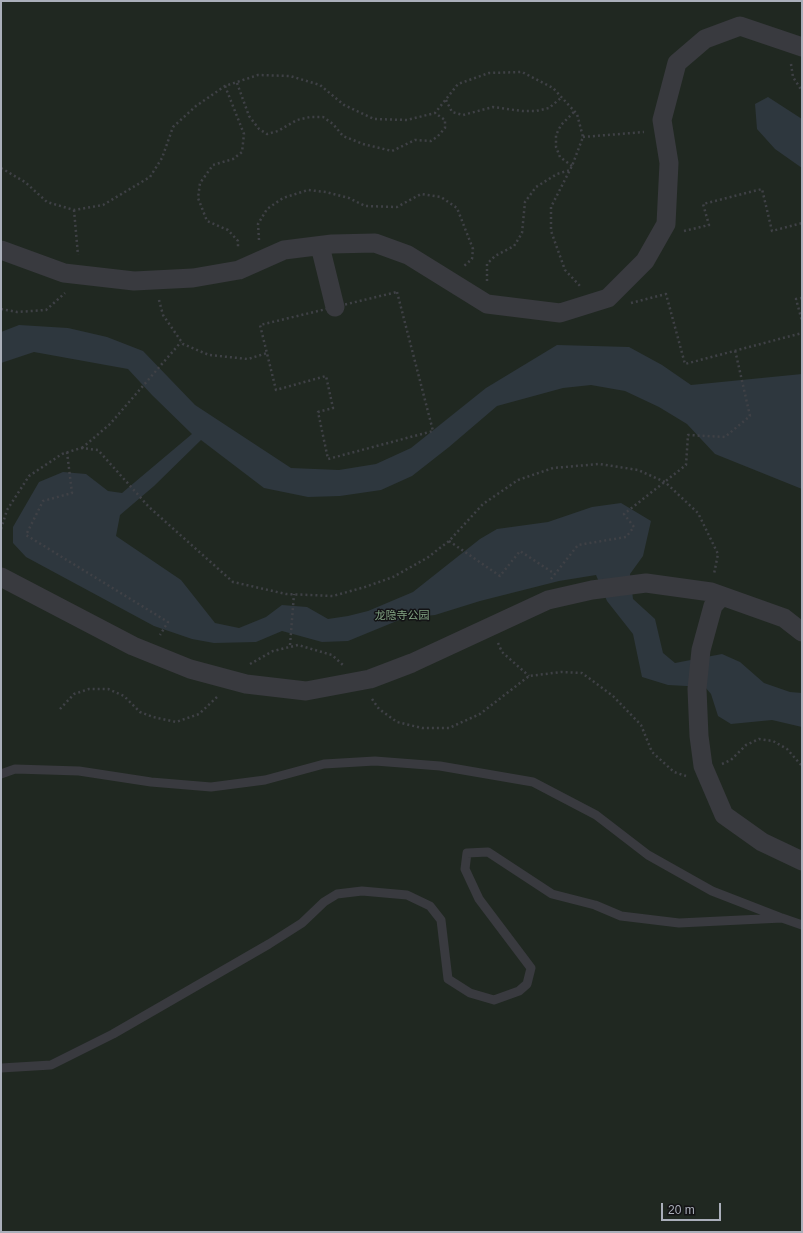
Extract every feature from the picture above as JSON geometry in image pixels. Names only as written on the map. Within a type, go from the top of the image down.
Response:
[{"type":"street","points":[[1,250],[64,273],[134,281],[193,278],[239,270],[284,250],[320,246],[375,244],[408,255],[487,304],[560,313],[608,298],[645,261],[666,224],[668,163],[662,120],[677,63],[705,39],[740,26],[795,45]]},
{"type":"street","points":[[320,246],[335,307]]},
{"type":"street","points":[[1,577],[133,646],[190,669],[246,684],[306,691],[360,681],[412,663],[548,600],[592,590],[646,583],[716,594],[784,618],[802,632]]},
{"type":"street","points":[[716,594],[701,650],[697,689],[699,736],[703,766],[724,815],[762,842],[802,861]]},
{"type":"lane","points":[[1,774],[15,769],[79,771],[151,782],[211,787],[265,780],[324,764],[375,761],[440,766],[533,782],[596,815],[648,855],[712,891],[802,925]]},
{"type":"lane","points":[[1,1068],[51,1065],[113,1034],[269,944],[302,923],[324,902],[337,894],[362,891],[407,895],[430,906],[441,920],[448,978],[470,993],[494,1000],[519,991],[527,984],[531,968],[479,900],[465,869],[467,853],[488,852],[552,894],[595,905],[621,916],[679,923],[782,918]]},
{"type":"path","points":[[795,45],[793,77],[802,91]]},
{"type":"path","points":[[1,168],[25,182],[47,202],[74,210],[103,205],[150,177],[162,158],[173,127],[196,106],[226,86],[258,75],[290,76],[320,85],[344,105],[374,119],[407,120],[435,113],[458,84],[489,73],[522,72],[553,88],[562,97],[575,111],[583,136],[572,166],[551,207],[551,231],[565,270],[595,302]]},
{"type":"path","points":[[236,82],[249,116],[259,129],[267,134],[278,131],[297,120],[310,117],[322,117],[333,124],[343,136],[364,144],[392,151],[415,140],[431,141],[438,136],[445,128],[445,120],[435,113]]},
{"type":"path","points":[[226,86],[244,134],[242,152],[233,159],[213,165],[200,183],[198,198],[207,221],[228,230],[238,241],[239,270]]},
{"type":"path","points":[[446,100],[452,112],[463,115],[493,106],[522,112],[536,112],[549,108],[562,97]]},
{"type":"path","points":[[572,166],[560,157],[556,148],[556,135],[561,125],[575,111]]},
{"type":"path","points":[[583,136],[664,131]]},
{"type":"path","points":[[487,304],[488,264],[495,256],[514,246],[522,233],[525,202],[536,187],[557,174],[570,170]]},
{"type":"path","points":[[658,238],[709,225],[703,204],[762,189],[772,231],[802,223]]},
{"type":"path","points":[[272,256],[259,239],[258,224],[267,209],[283,198],[308,190],[326,192],[349,198],[365,206],[397,207],[421,194],[441,197],[457,208],[473,249],[472,260],[450,281]]},
{"type":"path","points":[[154,280],[163,315],[182,342],[209,355],[248,359],[267,353]]},
{"type":"path","points":[[397,292],[433,431],[328,459],[318,412],[333,408],[326,376],[276,390],[267,353],[260,325],[397,292]]},
{"type":"path","points":[[629,304],[666,294],[685,364],[802,333]]},
{"type":"path","points":[[802,298],[796,299],[802,321]]},
{"type":"path","points":[[82,448],[110,424],[170,353],[182,342]]},
{"type":"path","points":[[551,580],[578,545],[626,537],[634,527],[624,514],[686,464],[688,435],[725,437],[750,416],[736,350]]},
{"type":"path","points":[[1,529],[7,510],[29,476],[67,452],[82,448],[98,450],[149,508],[233,582],[263,590],[294,594],[334,596],[365,588],[393,577],[427,558],[449,541],[483,504],[518,480],[553,468],[599,464],[638,470],[665,482],[698,513],[718,554],[716,594]]},
{"type":"path","points":[[67,452],[72,493],[43,501],[26,535],[168,622],[150,653]]},
{"type":"path","points":[[449,541],[500,576],[520,552],[555,574]]},
{"type":"path","points":[[290,645],[294,594]]},
{"type":"path","points":[[491,627],[502,652],[529,676]]},
{"type":"path","points":[[360,681],[378,709],[397,722],[422,728],[449,728],[480,714],[529,676],[561,672],[582,673],[613,696],[640,725],[652,752],[674,772],[687,776],[706,773],[731,760],[746,744],[759,739],[773,741],[787,749],[802,766]]},
{"type":"green space","name":"龙隐寺公园","points":[[1,1],[802,1],[802,1232],[1,1232]]},
{"type":"shaded area","points":[[768,97],[802,119],[802,168],[775,149],[757,129],[755,104]]},
{"type":"shaded area","points":[[19,325],[68,328],[107,337],[143,351],[195,405],[291,468],[339,470],[376,464],[411,448],[486,388],[557,345],[629,347],[662,365],[691,385],[802,374],[802,489],[715,454],[687,424],[659,407],[625,391],[591,385],[563,388],[497,406],[412,476],[381,490],[340,496],[308,497],[264,488],[201,440],[154,486],[120,515],[116,536],[181,580],[215,623],[239,628],[266,617],[282,605],[307,607],[328,619],[368,611],[413,592],[480,539],[497,529],[548,522],[592,507],[621,503],[651,521],[643,556],[630,574],[633,599],[655,619],[663,653],[675,663],[722,654],[740,662],[764,683],[790,692],[802,693],[802,727],[772,720],[731,724],[718,716],[711,694],[705,687],[668,685],[642,677],[633,634],[607,601],[596,575],[559,581],[480,601],[435,615],[404,618],[348,641],[322,642],[282,631],[256,642],[214,643],[192,639],[154,626],[26,557],[13,543],[13,527],[39,482],[63,472],[86,474],[108,491],[122,493],[192,434],[128,369],[34,352],[1,363],[1,332]]}]
